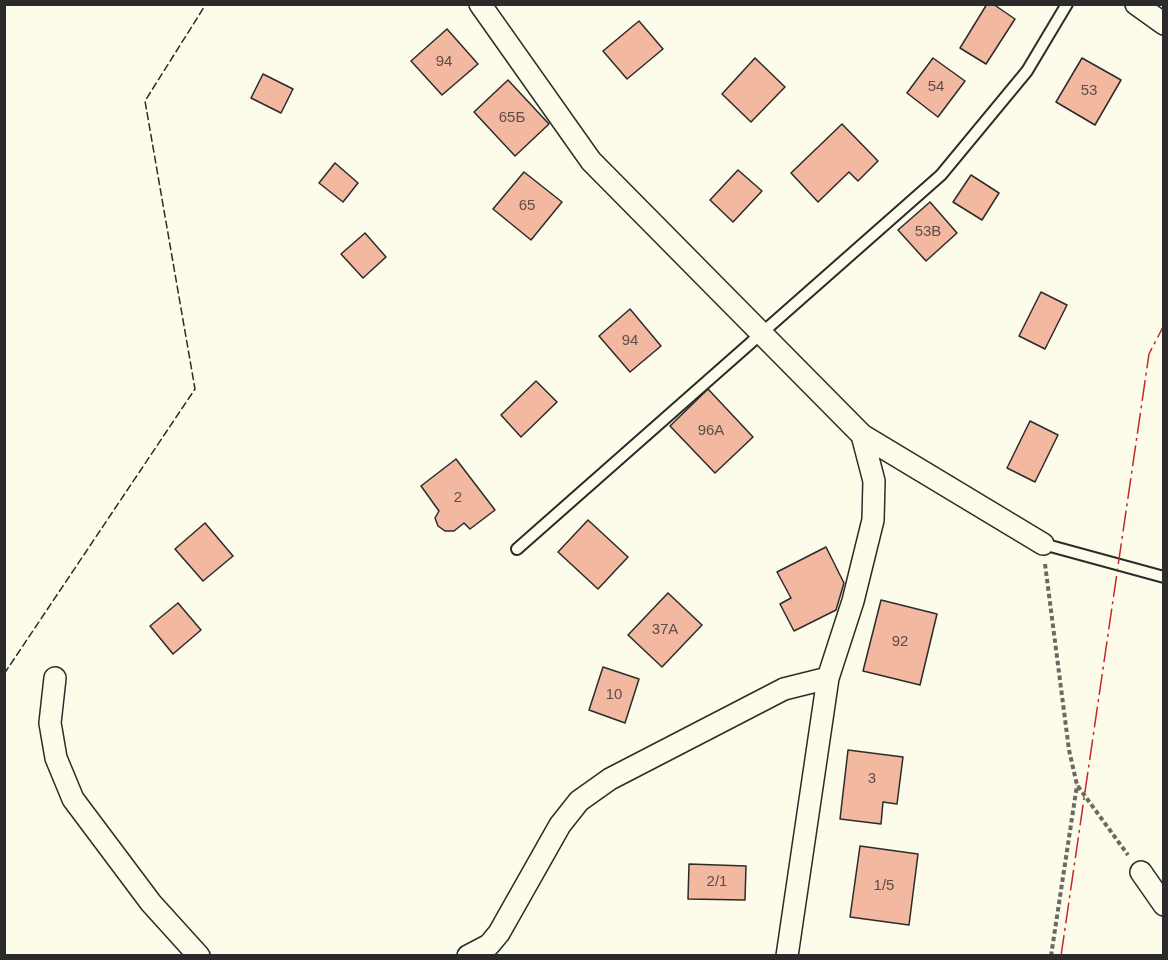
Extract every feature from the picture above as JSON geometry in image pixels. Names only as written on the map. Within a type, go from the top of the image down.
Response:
[{"type":"street","points":[[480,4],[591,162],[862,435],[1043,544]]},
{"type":"street","points":[[1136,4],[1164,24]]},
{"type":"street","points":[[787,956],[828,678],[853,601],[873,520],[874,481],[862,435]]},
{"type":"street","points":[[55,678],[50,723],[56,758],[73,799],[151,903],[199,956]]},
{"type":"street","points":[[468,956],[489,945],[499,933],[560,825],[579,801],[610,779],[784,689],[828,678]]},
{"type":"street","points":[[1141,873],[1164,905]]},
{"type":"lane","points":[[517,549],[941,175],[1027,71],[1067,4]]},
{"type":"lane","points":[[1043,544],[1164,577]]},
{"type":"path","points":[[1043,544],[1069,750],[1077,785],[1051,956]]},
{"type":"path","points":[[1077,785],[1141,873]]},
{"type":"building","points":[[987,4],[993,4],[1015,19],[986,64],[960,48]]},
{"type":"building","points":[[639,21],[663,49],[627,79],[603,51]]},
{"type":"building","points":[[447,29],[478,64],[442,95],[411,61]]},
{"type":"building","points":[[755,58],[785,87],[751,122],[722,94]]},
{"type":"building","points":[[933,58],[965,81],[938,117],[907,93]]},
{"type":"building","points":[[1082,58],[1121,80],[1095,125],[1056,102]]},
{"type":"building","points":[[263,74],[293,89],[281,113],[251,98]]},
{"type":"building","points":[[508,80],[549,124],[515,156],[474,112]]},
{"type":"building","points":[[842,124],[878,161],[858,181],[849,172],[818,202],[791,173]]},
{"type":"building","points":[[335,163],[358,183],[343,202],[319,183]]},
{"type":"building","points":[[738,170],[762,191],[733,222],[710,200]]},
{"type":"building","points":[[524,172],[562,202],[531,240],[493,209]]},
{"type":"building","points":[[971,175],[999,193],[982,220],[953,202]]},
{"type":"building","points":[[930,202],[957,233],[926,261],[898,230]]},
{"type":"building","points":[[365,233],[386,257],[363,278],[341,254]]},
{"type":"building","points":[[1041,292],[1067,305],[1045,349],[1019,336]]},
{"type":"building","points":[[630,309],[661,346],[630,372],[599,336]]},
{"type":"building","points":[[536,381],[557,402],[521,437],[501,415]]},
{"type":"building","points":[[708,389],[753,437],[715,473],[670,426]]},
{"type":"building","points":[[1030,421],[1058,435],[1035,482],[1007,468]]},
{"type":"building","points":[[456,459],[495,510],[470,529],[464,523],[454,531],[445,531],[438,526],[435,518],[439,511],[421,486]]},
{"type":"building","points":[[588,520],[628,557],[598,589],[558,552]]},
{"type":"building","points":[[205,523],[233,556],[203,581],[175,549]]},
{"type":"building","points":[[826,547],[844,583],[836,610],[794,631],[780,604],[791,598],[777,572]]},
{"type":"building","points":[[668,593],[702,625],[662,667],[628,635]]},
{"type":"building","points":[[881,600],[937,614],[920,685],[863,671]]},
{"type":"building","points":[[178,603],[201,630],[173,654],[150,626]]},
{"type":"building","points":[[603,667],[639,679],[625,723],[589,710]]},
{"type":"building","points":[[848,750],[903,757],[897,804],[883,802],[881,824],[840,819]]},
{"type":"building","points":[[860,846],[918,854],[909,925],[850,917]]},
{"type":"building","points":[[689,864],[746,866],[745,900],[688,899]]},
{"type":"fence","points":[[4,674],[195,389],[145,101],[206,4]]},
{"type":"power","points":[[1061,956],[1149,354],[1164,325]]}]
